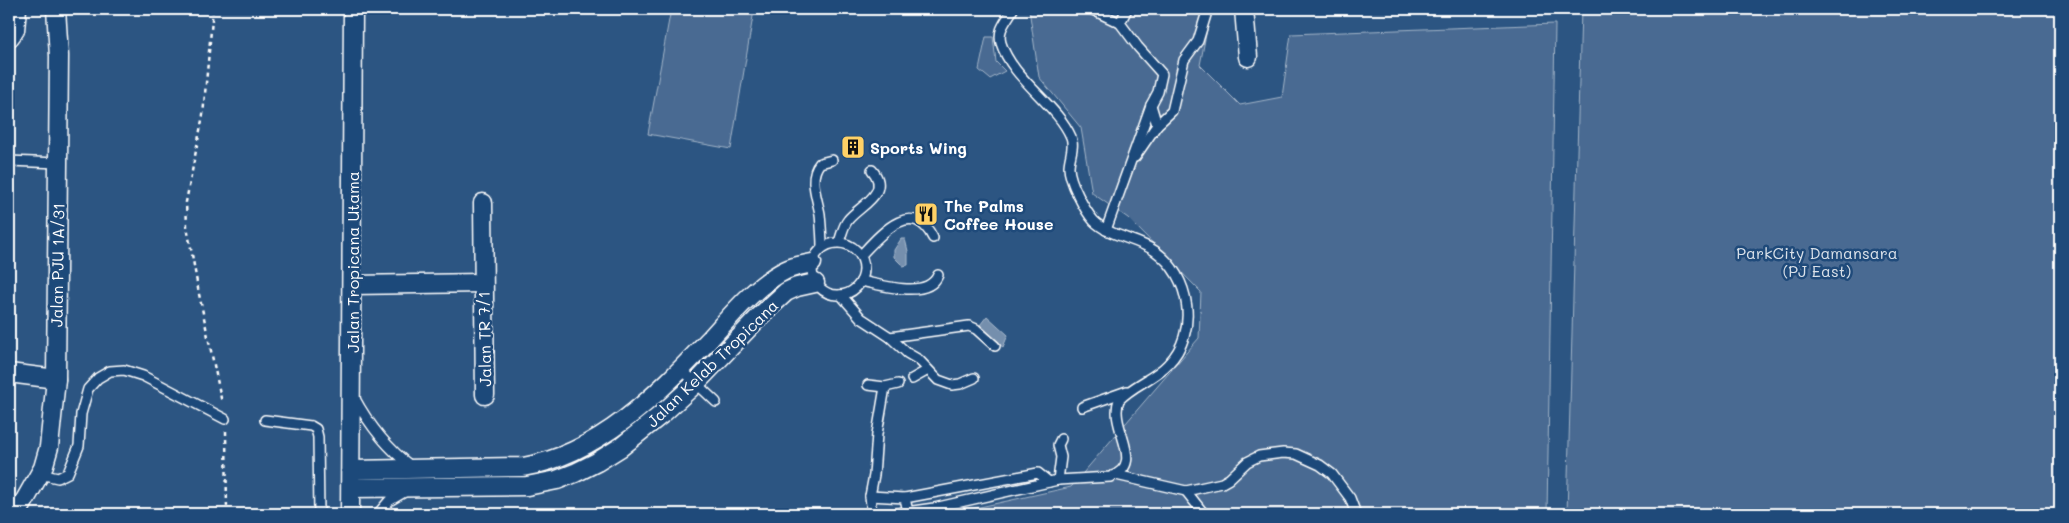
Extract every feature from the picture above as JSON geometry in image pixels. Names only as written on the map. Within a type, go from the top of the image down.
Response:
[{"type":"street","points":[[9,38],[15,30],[17,9]]},
{"type":"street","name":"Jalan PJU 1A/31","points":[[17,514],[40,474],[49,447],[56,380],[60,56],[56,9]]},
{"type":"street","name":"Jalan Tropicana Utama","points":[[350,514],[353,9]]},
{"type":"street","points":[[1244,9],[1248,57]]},
{"type":"street","name":"Jalan TR 7/1","points":[[483,203],[485,395]]},
{"type":"street","name":"Jalan Kelab Tropicana","points":[[351,470],[523,467],[535,465],[566,454],[596,439],[631,416],[681,369],[735,311],[762,286],[787,270],[812,263]]},
{"type":"street","name":"Jalan TR 7/1","points":[[352,285],[483,283]]},
{"type":"street","name":"Jalan Kelab Tropicana","points":[[351,488],[527,486],[557,480],[597,462],[621,447],[696,383],[777,300],[792,289],[815,283]]},
{"type":"street","points":[[9,373],[56,380]]},
{"type":"lane","points":[[892,514],[931,511],[1053,481],[1116,475],[1124,466],[1128,455],[1118,423],[1116,408],[1124,395],[1154,376],[1174,357],[1186,334],[1187,305],[1172,266],[1146,245],[1106,230],[1096,223],[1087,211],[1071,177],[1069,163],[1073,146],[1068,132],[1019,72],[1000,41],[1001,29],[1013,9]]},
{"type":"lane","points":[[1091,9],[1120,23],[1162,74],[1158,92],[1151,105],[1106,230]]},
{"type":"lane","points":[[1120,23],[1127,9]]},
{"type":"lane","points":[[1129,166],[1157,125],[1172,111],[1184,60],[1198,41],[1206,15]]},
{"type":"lane","points":[[1151,105],[1157,125]]},
{"type":"lane","points":[[822,247],[820,214],[814,190],[814,172],[820,163],[832,160]]},
{"type":"lane","points":[[9,161],[58,163]]},
{"type":"lane","points":[[839,242],[848,220],[874,196],[877,183],[872,170]]},
{"type":"lane","points":[[861,255],[883,230],[900,221],[916,222],[924,225],[933,238]]},
{"type":"lane","points":[[839,242],[855,248],[861,255],[864,263],[861,281],[849,293],[841,295],[827,293],[815,283],[812,274],[812,263],[822,247],[830,243],[839,242]]},
{"type":"lane","points":[[861,281],[919,289],[936,282],[938,275]]},
{"type":"lane","points":[[841,295],[861,318],[890,337],[944,384],[960,384],[974,378]]},
{"type":"lane","points":[[890,337],[969,326],[976,329],[995,346]]},
{"type":"lane","points":[[681,369],[716,402]]},
{"type":"lane","points":[[40,474],[58,478],[68,473],[79,446],[81,414],[88,389],[98,378],[110,371],[124,370],[143,376],[225,419]]},
{"type":"lane","points":[[912,380],[928,370]]},
{"type":"lane","points":[[868,385],[885,387],[898,384]]},
{"type":"lane","points":[[872,514],[870,496],[874,475],[876,434],[885,387]]},
{"type":"lane","points":[[1082,407],[1136,387]]},
{"type":"lane","points":[[352,395],[375,430],[401,459],[414,468]]},
{"type":"lane","points":[[265,420],[311,426],[316,429],[318,437],[319,514]]},
{"type":"lane","points":[[1053,481],[1061,457],[1058,445],[1061,439]]},
{"type":"lane","points":[[1116,475],[1186,491],[1222,483],[1230,479],[1247,462],[1259,456],[1282,453],[1296,454],[1320,465],[1332,474],[1350,498],[1356,514]]},
{"type":"lane","points":[[870,496],[906,498],[1038,473],[1053,481]]},
{"type":"lane","points":[[378,514],[400,493],[413,488]]},
{"type":"lane","points":[[1186,491],[1204,514]]},
{"type":"lane","points":[[906,498],[908,512]]},
{"type":"path","points":[[213,9],[203,115],[186,202],[187,226],[199,294],[225,419],[228,450],[227,514]]},
{"type":"green space","points":[[671,9],[754,10],[731,149],[648,134]]},
{"type":"green space","points":[[1029,9],[1211,9],[1200,65],[1240,105],[1282,97],[1291,34],[1555,24],[1547,514],[948,514],[1071,487],[1199,338],[1201,292],[1128,218],[1092,193],[1081,128],[1039,77]]},
{"type":"green space","name":"ParkCity Damansara (PJ East)","points":[[1581,9],[2060,9],[2060,514],[1567,514]]},
{"type":"green space","points":[[986,37],[993,37],[996,62],[1005,71],[990,79],[979,70]]},
{"type":"shaded area","points":[[901,239],[905,239],[908,251],[908,265],[903,266],[894,257],[894,250]]},
{"type":"shaded area","points":[[987,316],[1008,335],[1003,347],[977,329]]},
{"type":"place","name":"Sports Wing","points":[[853,147]]},
{"type":"place","name":"The Palms Coffee House","points":[[926,214]]}]
